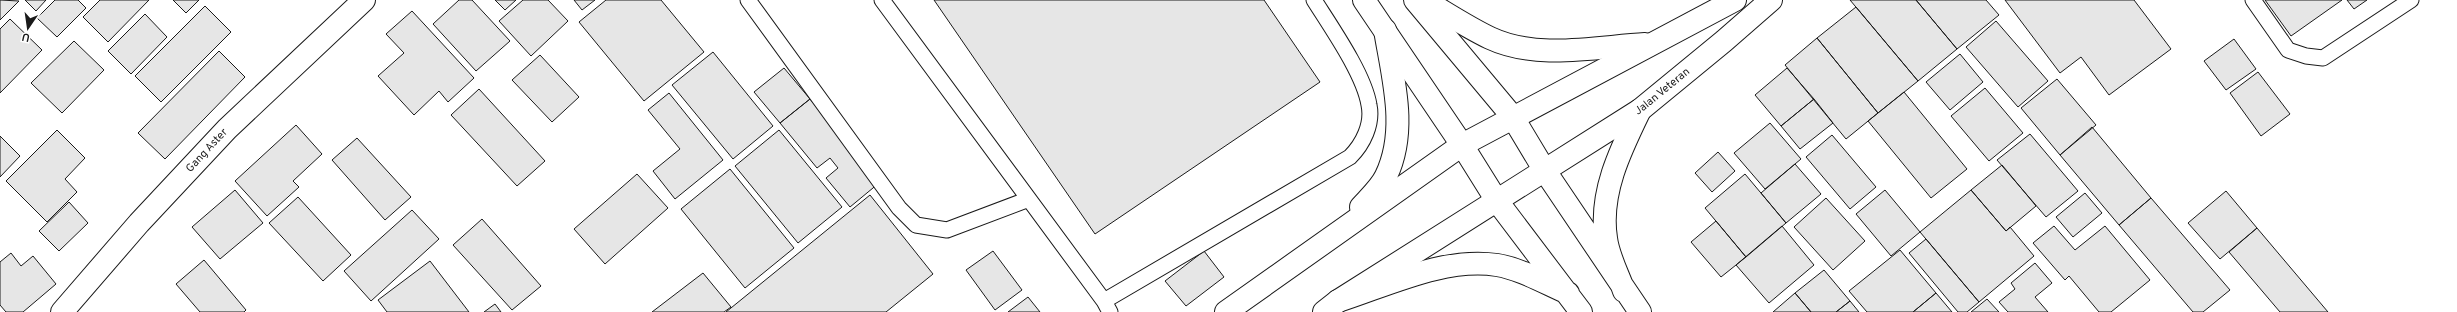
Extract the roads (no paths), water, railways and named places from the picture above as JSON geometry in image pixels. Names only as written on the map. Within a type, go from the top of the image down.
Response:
[{"type":"main road","name":"Gang Aster","points":[[62,312],[139,223],[227,129],[364,0]]},
{"type":"main road","points":[[1364,0],[1462,145],[1497,201],[1581,312]]},
{"type":"main road","points":[[1415,0],[1512,116],[1545,171],[1624,291],[1640,312]]},
{"type":"main road","points":[[1424,0],[1491,38],[1515,46],[1546,51],[1655,43]]},
{"type":"main road","points":[[1226,312],[1462,145],[1512,116],[1655,43],[1735,0]]},
{"type":"main road","name":"Jalan Veteran","points":[[1331,306],[1640,110],[1771,0]]},
{"type":"main road","points":[[1341,231],[1386,177],[1396,148],[1398,132],[1397,104],[1385,30]]},
{"type":"main road","points":[[1624,291],[1606,238],[1606,195],[1617,159],[1640,110]]},
{"type":"main road","points":[[1331,306],[1440,268],[1471,264],[1497,266],[1518,271],[1568,293]]},
{"type":"lane","points":[[748,0],[899,208],[916,225],[947,230],[1029,199]]},
{"type":"lane","points":[[882,0],[1107,306],[1350,157],[1362,145],[1368,126],[1370,106],[1362,84],[1314,0]]},
{"type":"lane","points":[[2253,0],[2288,50],[2306,56],[2323,58],[2411,0]]}]
